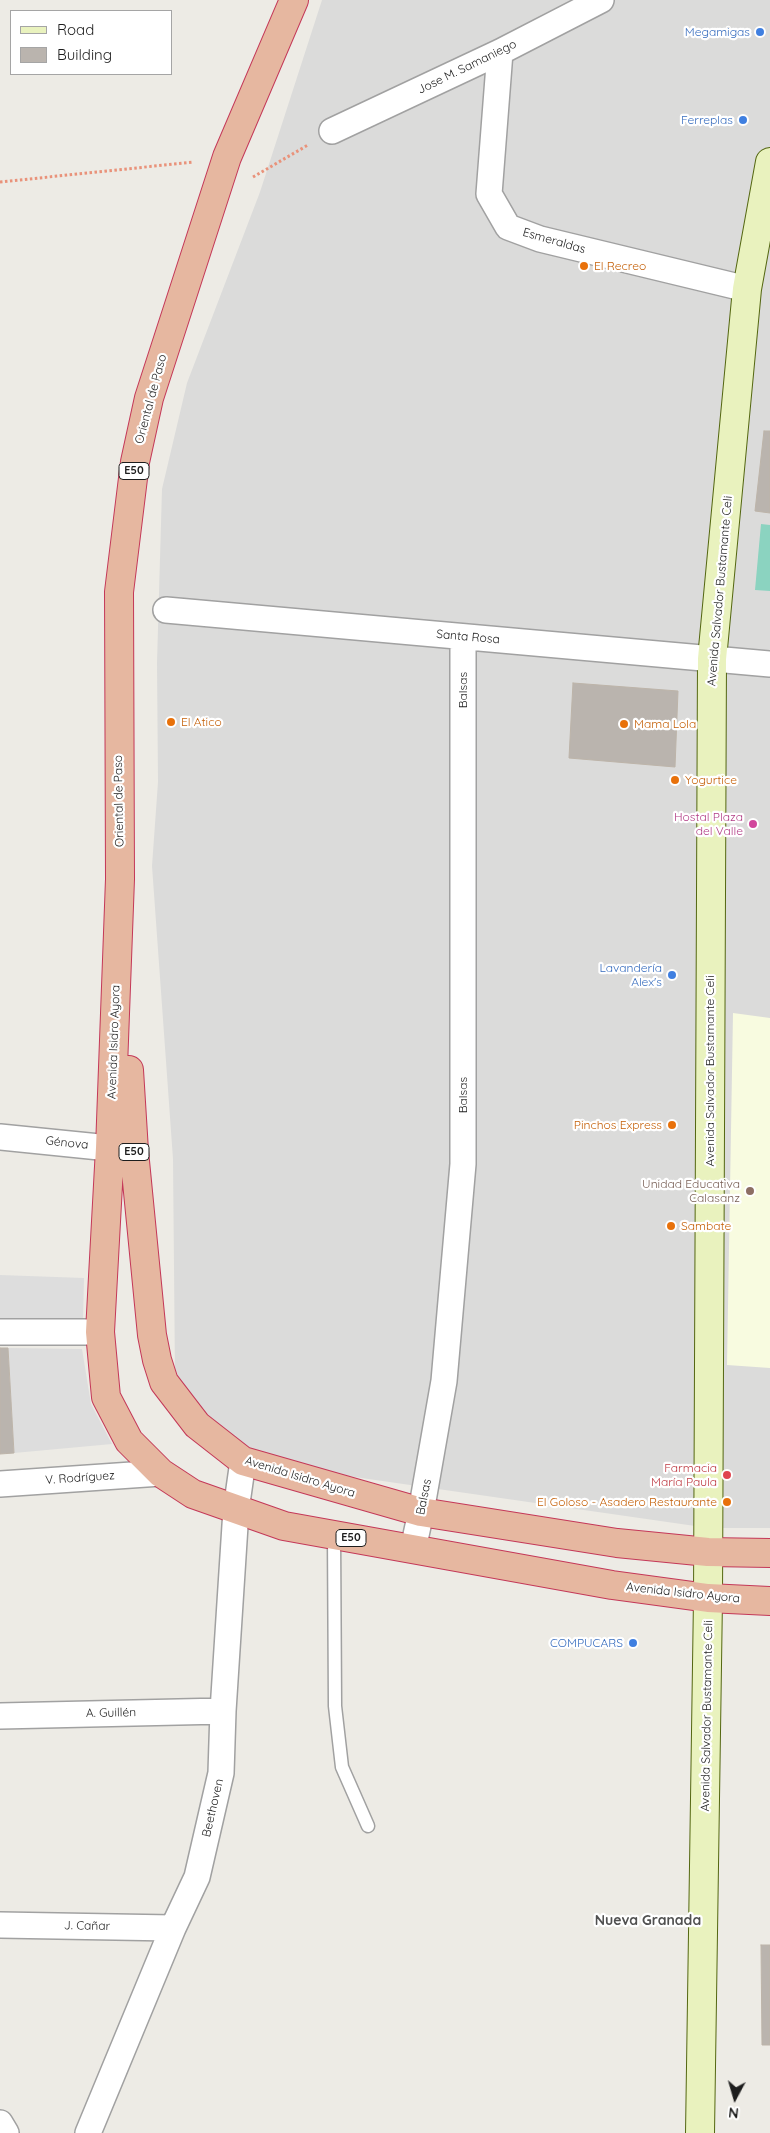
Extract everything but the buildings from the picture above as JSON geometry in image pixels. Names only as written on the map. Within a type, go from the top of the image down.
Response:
[{"type":"highway","name":"Oriental de Paso","points":[[117,970],[120,879],[119,592],[135,462],[149,398],[212,201],[227,158],[294,0]]},
{"type":"highway","name":"Avenida Isidro Ayora","points":[[117,970],[125,1006],[122,1149],[100,1332],[106,1397],[129,1441],[161,1473],[193,1494],[284,1526],[612,1585],[708,1598],[770,1601]]},
{"type":"highway","name":"Avenida Isidro Ayora","points":[[122,1149],[152,1335],[164,1382],[197,1425],[243,1461],[421,1512],[617,1542],[708,1552],[770,1553]]},
{"type":"main road","name":"Avenida Salvador Bustamante Celi","points":[[700,2133],[708,1598],[712,659],[747,289],[770,162]]},
{"type":"street","name":"Jose M. Samaniego","points":[[332,131],[500,52],[601,0]]},
{"type":"street","name":"Esmeraldas","points":[[500,52],[489,194],[508,227],[540,239],[747,289]]},
{"type":"street","name":"Santa Rosa","points":[[166,610],[770,664]]},
{"type":"street","name":"Balsas","points":[[413,1549],[444,1381],[463,1164],[463,637]]},
{"type":"street","name":"Génova","points":[[0,1137],[122,1149]]},
{"type":"street","points":[[0,1332],[100,1332]]},
{"type":"street","name":"Beethoven","points":[[88,2133],[196,1877],[221,1773],[223,1710],[236,1510],[243,1461]]},
{"type":"street","name":"V. Rodríguez","points":[[0,1484],[161,1473]]},
{"type":"street","name":"A. Guillén","points":[[0,1716],[223,1710]]},
{"type":"street","name":"J. Cañar","points":[[0,1925],[173,1928]]},
{"type":"street","points":[[0,2123],[6,2133]]},
{"type":"lane","points":[[334,1535],[335,1706],[342,1767],[368,1826]]},
{"type":"path","points":[[212,201],[332,131]]},
{"type":"path","points":[[0,182],[227,158]]},
{"type":"shaded area","points":[[322,0],[770,0],[770,1528],[709,1528],[313,1471],[250,1452],[207,1416],[175,1376],[173,1159],[152,866],[158,782],[157,663],[162,489],[187,383],[260,192]]},
{"type":"shaded area","name":"Unidad Educativa Calasanz","points":[[733,1013],[770,1018],[770,1368],[727,1365]]},
{"type":"shaded area","points":[[0,1275],[84,1278],[83,1320],[0,1318]]},
{"type":"shaded area","points":[[8,1348],[82,1349],[91,1404],[112,1444],[14,1453]]},
{"type":"green space","points":[[761,524],[770,525],[770,591],[755,590]]},
{"type":"place","name":"Megamigas","points":[[760,32]]},
{"type":"place","name":"Ferreplas","points":[[743,120]]},
{"type":"place","name":"El Recreo","points":[[584,266]]},
{"type":"place","name":"El Atico","points":[[171,722]]},
{"type":"place","name":"Mama Lola","points":[[624,724]]},
{"type":"place","name":"Yogurtice","points":[[675,780]]},
{"type":"place","name":"Hostal Plaza del Valle","points":[[753,824]]},
{"type":"place","name":"Lavandería Alex's","points":[[672,975]]},
{"type":"place","name":"Pinchos Express","points":[[672,1125]]},
{"type":"place","name":"Unidad Educativa Calasanz","points":[[750,1191]]},
{"type":"place","name":"Sambate","points":[[671,1226]]},
{"type":"place","name":"Farmacia María Paula","points":[[727,1475]]},
{"type":"place","name":"El Goloso - Asadero Restaurante","points":[[727,1502]]},
{"type":"place","name":"COMPUCARS","points":[[633,1643]]},
{"type":"district","name":"Nueva Granada","points":[[648,1921]]}]
